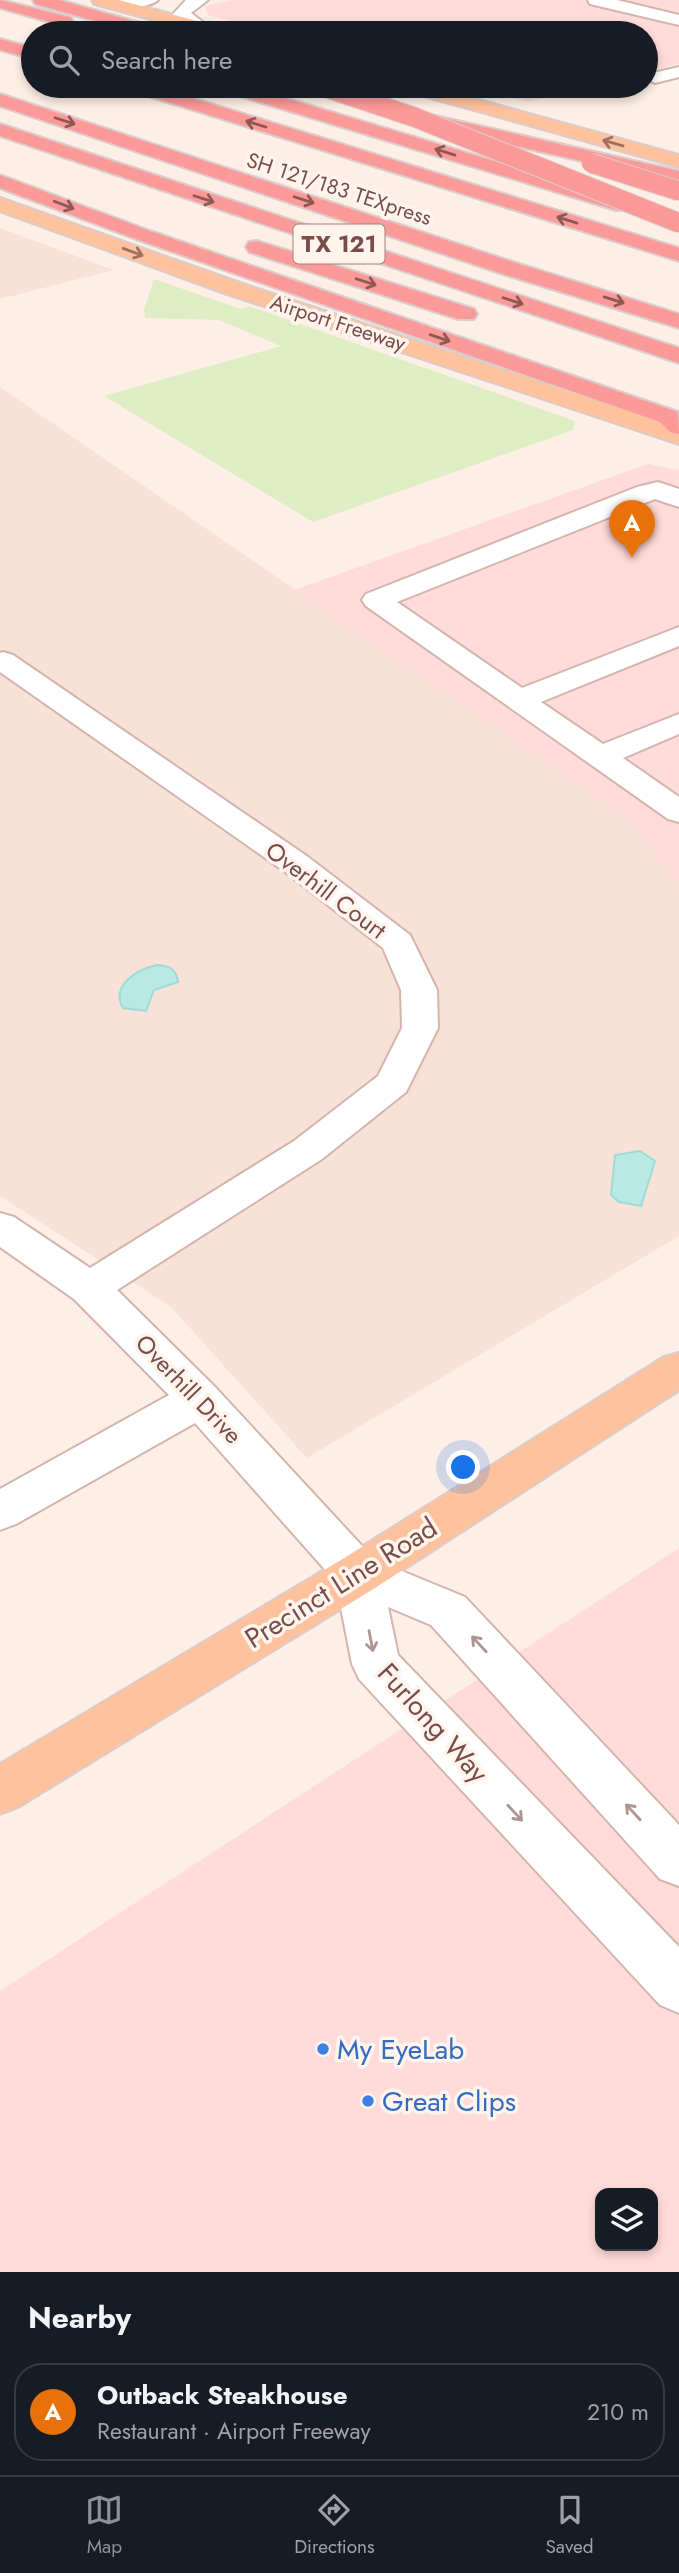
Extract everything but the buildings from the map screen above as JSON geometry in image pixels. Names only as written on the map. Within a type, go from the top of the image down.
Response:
[{"type":"highway","points":[[41,0],[114,21]]},
{"type":"highway","points":[[0,3],[64,21]]},
{"type":"highway","points":[[0,17],[21,23]]},
{"type":"highway","points":[[0,44],[21,50]]},
{"type":"highway","points":[[1,90],[21,91]]},
{"type":"highway","points":[[1,90],[21,97]]},
{"type":"highway","points":[[24,98],[498,264],[679,321]]},
{"type":"highway","name":"SH 121/183 TEXpress","points":[[174,98],[679,255]]},
{"type":"highway","points":[[266,98],[679,223]]},
{"type":"highway","points":[[335,98],[679,177]]},
{"type":"highway","points":[[357,98],[414,117],[679,223]]},
{"type":"highway","points":[[386,98],[679,191]]},
{"type":"highway","name":"TX 121","points":[[0,130],[679,356]]},
{"type":"highway","points":[[0,181],[143,235],[669,417],[679,427]]},
{"type":"highway","points":[[233,240],[484,319]]},
{"type":"main road","points":[[100,0],[176,21]]},
{"type":"main road","points":[[451,98],[679,161]]},
{"type":"main road","name":"Airport Freeway","points":[[0,204],[235,289],[679,436]]},
{"type":"main road","name":"Precinct Line Road","points":[[4,1780],[358,1574],[679,1369]]},
{"type":"street","points":[[113,0],[150,0]]},
{"type":"street","points":[[188,21],[181,14],[188,5],[200,0]]},
{"type":"street","points":[[596,0],[679,20]]},
{"type":"street","points":[[658,78],[679,72]]},
{"type":"street","points":[[679,499],[657,490],[646,493],[376,600],[679,812]]},
{"type":"street","points":[[519,700],[679,636]]},
{"type":"street","name":"Overhill Court","points":[[3,661],[296,864],[397,943],[419,990],[420,1028],[393,1083],[308,1150],[89,1288]]},
{"type":"street","points":[[600,757],[679,723]]},
{"type":"street","name":"Overhill Drive","points":[[0,1227],[89,1288],[200,1399],[358,1574]]},
{"type":"street","points":[[0,1511],[200,1399]]},
{"type":"street","points":[[358,1574],[448,1611],[679,1862]]},
{"type":"street","name":"Furlong Way","points":[[358,1574],[376,1664],[679,1986]]},
{"type":"shaded area","points":[[233,0],[679,0],[679,64],[658,69],[658,21],[230,21],[208,15],[205,6]]},
{"type":"shaded area","points":[[513,98],[544,98],[528,102]]},
{"type":"shaded area","points":[[0,228],[114,270],[0,299]]},
{"type":"shaded area","points":[[0,387],[628,818],[679,884],[679,1236],[307,1458],[171,1307],[0,1196]]},
{"type":"shaded area","points":[[648,464],[679,470],[679,884],[628,818],[294,590]]},
{"type":"shaded area","points":[[679,1548],[679,2272],[0,2272],[0,1991]]},
{"type":"green space","points":[[154,279],[241,309],[249,306],[575,421],[573,430],[313,522],[104,396],[281,346],[219,320],[145,318],[144,310]]},
{"type":"water","points":[[157,965],[171,969],[178,982],[154,990],[146,1011],[123,1008],[120,992],[123,985],[134,974]]},
{"type":"water","points":[[640,1151],[655,1161],[641,1206],[619,1202],[611,1195],[615,1155]]},
{"type":"place","name":"Outback Steakhouse","points":[[632,558]]},
{"type":"place","name":"My EyeLab","points":[[323,2049]]},
{"type":"place","name":"Great Clips","points":[[368,2101]]}]
